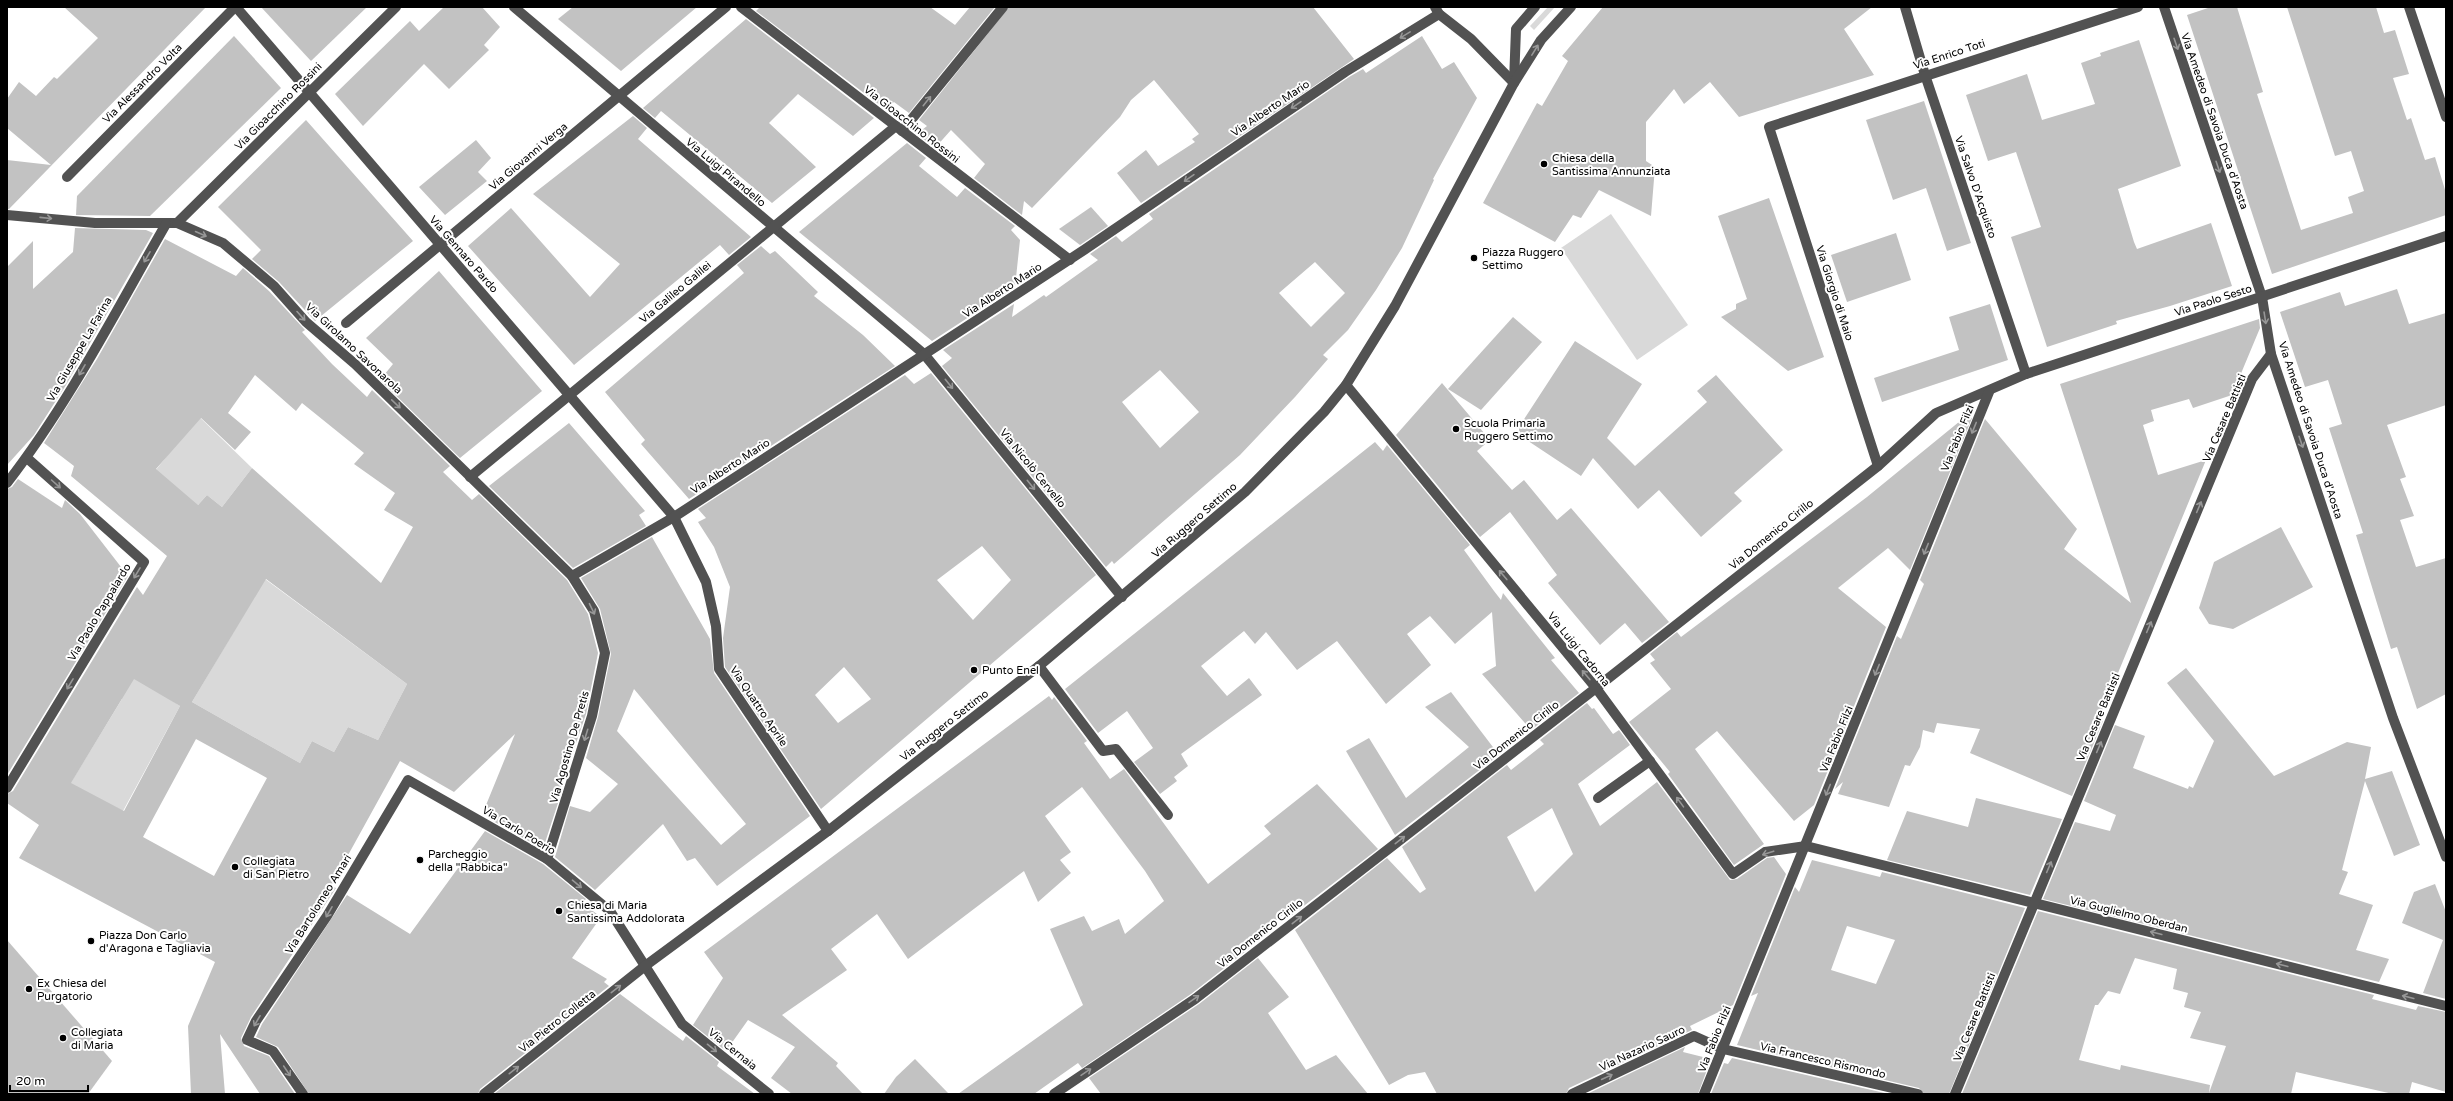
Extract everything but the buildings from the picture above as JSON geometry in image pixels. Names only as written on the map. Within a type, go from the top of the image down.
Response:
[{"type":"street","name":"Via Gennaro Pardo","points":[[235,7],[674,517]]},
{"type":"street","name":"Via Alessandro Volta","points":[[67,176],[235,7]]},
{"type":"street","name":"Via Gioacchino Rossini","points":[[177,224],[396,7]]},
{"type":"street","name":"Via Luigi Pirandello","points":[[514,7],[772,228],[924,354]]},
{"type":"street","name":"Via Giovanni Verga","points":[[346,323],[726,7]]},
{"type":"street","name":"Via Gioacchino Rossini","points":[[741,7],[1070,260]]},
{"type":"street","name":"Via Galileo Galilei","points":[[470,477],[772,228],[899,129],[1003,7]]},
{"type":"street","points":[[1514,83],[1516,29],[1535,7]]},
{"type":"street","points":[[1346,385],[1395,306],[1514,83],[1541,40],[1571,7]]},
{"type":"street","name":"Via Salvo D'Acquisto","points":[[1905,7],[1925,75],[2026,374]]},
{"type":"street","name":"Via Enrico Toti","points":[[1769,127],[1925,75],[2138,7]]},
{"type":"street","name":"Via Amedeo di Savoia Duca d'Aosta","points":[[2164,7],[2262,297],[2271,354],[2394,718],[2446,857]]},
{"type":"street","points":[[2409,7],[2446,117]]},
{"type":"street","points":[[1437,11],[1471,40],[1514,83]]},
{"type":"street","name":"Via Alberto Mario","points":[[572,576],[674,517],[1070,260],[1437,11]]},
{"type":"street","name":"Via Giorgio di Maio","points":[[1769,127],[1878,466]]},
{"type":"street","name":"Via Girolamo Savonarola","points":[[7,215],[95,223],[177,224],[223,243],[274,286],[306,322],[355,364],[572,576]]},
{"type":"street","name":"Via Giuseppe La Farina","points":[[7,483],[27,458],[64,401],[166,224]]},
{"type":"street","name":"Via Paolo Sesto","points":[[1989,392],[2026,374],[2446,236]]},
{"type":"street","name":"Via Nicolò Cervello","points":[[924,354],[1122,597]]},
{"type":"street","name":"Via Cesare Battisti","points":[[1955,1094],[2252,379],[2271,354]]},
{"type":"street","name":"Via Ruggero Settimo","points":[[645,966],[828,831],[1039,666],[1245,492],[1324,412],[1346,385]]},
{"type":"street","name":"Via Luigi Cadorna","points":[[1346,385],[1596,688],[1733,874],[1765,852],[1806,846]]},
{"type":"street","name":"Via Domenico Cirillo","points":[[1054,1094],[1195,998],[1596,688],[1878,466],[1936,413],[1989,392]]},
{"type":"street","name":"Via Fabio Filzi","points":[[1704,1094],[1806,846],[1989,392]]},
{"type":"street","name":"Via Paolo Pappalardo","points":[[7,788],[144,562],[27,458]]},
{"type":"street","name":"Via Quattro Aprile","points":[[674,517],[706,582],[716,626],[719,668],[828,831]]},
{"type":"street","name":"Via Agostino De Pretis","points":[[547,859],[592,716],[605,653],[594,611],[572,576]]},
{"type":"street","points":[[1039,666],[1102,751],[1116,749],[1168,815]]},
{"type":"street","points":[[1598,798],[1650,761]]},
{"type":"street","name":"Via Carlo Poerio","points":[[408,780],[547,859],[610,911],[645,966]]},
{"type":"street","name":"Via Bartolomeo Amari","points":[[303,1094],[273,1051],[247,1040],[256,1021],[327,916],[348,878],[408,780]]},
{"type":"street","name":"Via Guglielmo Oberdan","points":[[1806,846],[2446,1006]]},
{"type":"street","name":"Via Cernaia","points":[[645,966],[682,1024],[769,1094]]},
{"type":"street","name":"Via Pietro Colletta","points":[[484,1094],[645,966]]},
{"type":"street","name":"Via Nazario Sauro","points":[[1572,1094],[1694,1036],[1723,1049]]},
{"type":"street","name":"Via Francesco Rismondo","points":[[1723,1049],[1918,1094]]},
{"type":"shaded area","points":[[1548,7],[1555,7],[1534,30],[1530,26]]},
{"type":"shaded area","points":[[1611,214],[1688,325],[1637,360],[1561,248]]},
{"type":"shaded area","points":[[187,405],[252,468],[222,507],[207,495],[196,507],[155,471],[167,456]]},
{"type":"shaded area","points":[[265,579],[407,684],[378,740],[348,727],[334,752],[312,741],[300,763],[192,702]]},
{"type":"shaded area","points":[[116,664],[180,706],[123,811],[70,784],[122,699]]},
{"type":"place","name":"Chiesa della Santissima Annunziata","points":[[1544,164]]},
{"type":"place","name":"Piazza Ruggero Settimo","points":[[1474,258]]},
{"type":"place","name":"Scuola Primaria Ruggero Settimo","points":[[1456,429]]},
{"type":"place","name":"Punto Enel","points":[[974,670]]},
{"type":"place","name":"Parcheggio della \"Rabbica\"","points":[[420,860]]},
{"type":"place","name":"Collegiata di San Pietro","points":[[235,867]]},
{"type":"place","name":"Chiesa di Maria Santissima Addolorata","points":[[559,911]]},
{"type":"place","name":"Piazza Don Carlo d'Aragona e Tagliavia","points":[[91,941]]},
{"type":"place","name":"Ex Chiesa del Purgatorio","points":[[29,989]]},
{"type":"place","name":"Collegiata di Maria","points":[[63,1038]]}]
